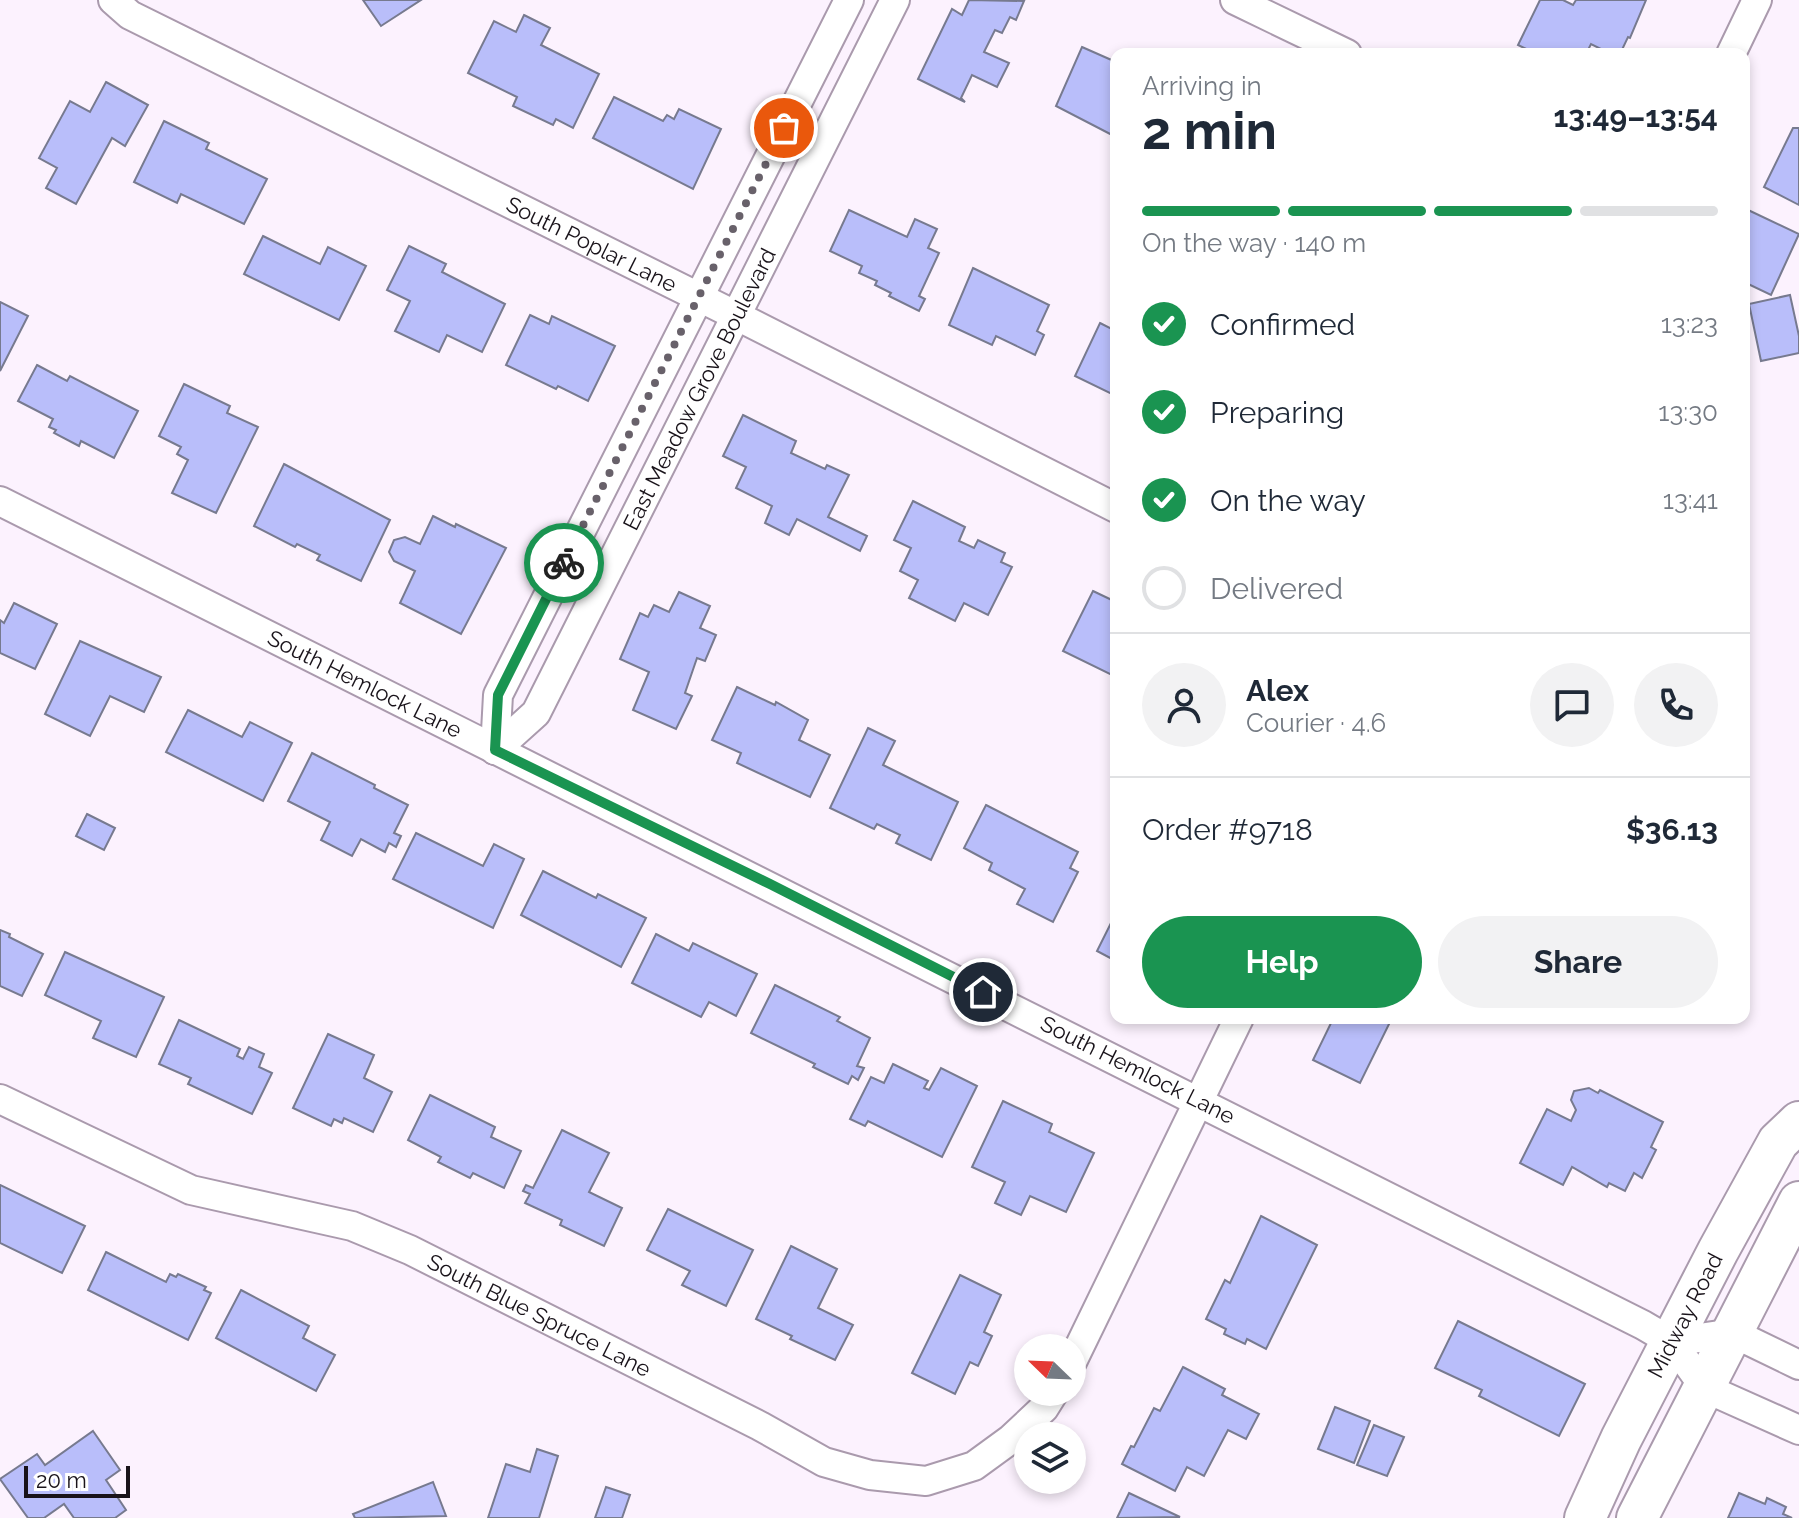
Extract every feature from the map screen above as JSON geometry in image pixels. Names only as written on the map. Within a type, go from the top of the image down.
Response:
[{"type":"main road","name":"Midway Road","points":[[1585,1518],[1621,1439],[1718,1251],[1778,1142],[1799,1122]]},
{"type":"main road","points":[[1637,1518],[1799,1202]]},
{"type":"street","name":"South Poplar Lane","points":[[113,0],[130,15],[1110,505]]},
{"type":"street","name":"East Meadow Grove Boulevard","points":[[495,750],[498,695],[849,0]]},
{"type":"street","name":"East Meadow Grove Boulevard","points":[[495,750],[536,713],[895,0]]},
{"type":"street","points":[[1235,0],[1335,48]]},
{"type":"street","points":[[1734,48],[1757,0]]},
{"type":"street","name":"South Hemlock Lane","points":[[0,501],[1198,1099],[1672,1342]]},
{"type":"street","points":[[1085,1334],[1236,1024]]},
{"type":"street","name":"South Blue Spruce Lane","points":[[0,1099],[191,1190],[352,1226],[410,1250],[760,1426],[824,1462],[870,1475],[926,1481],[974,1466],[1011,1439],[1045,1406]]},
{"type":"street","points":[[1799,1365],[1733,1333],[1672,1342],[1705,1388],[1799,1430]]},
{"type":"building","points":[[363,0],[421,0],[381,26]]},
{"type":"building","points":[[969,0],[1024,1],[1016,20],[1010,17],[1002,33],[995,30],[984,52],[1009,63],[997,87],[972,75],[961,98],[965,102],[918,79],[952,9],[962,15]]},
{"type":"building","points":[[1540,0],[1563,0],[1573,5],[1576,0],[1646,0],[1623,48],[1599,48],[1591,44],[1589,48],[1524,48],[1518,45]]},
{"type":"building","points":[[524,15],[550,28],[541,45],[599,74],[573,128],[556,119],[553,125],[513,106],[517,97],[468,73],[494,21],[516,32]]},
{"type":"building","points":[[1082,47],[1110,59],[1110,134],[1056,106]]},
{"type":"building","points":[[106,82],[148,105],[125,146],[112,138],[76,204],[46,188],[57,168],[39,158],[70,101],[90,112]]},
{"type":"building","points":[[614,97],[663,121],[667,115],[674,119],[679,109],[721,129],[693,189],[593,138]]},
{"type":"building","points":[[164,121],[209,143],[206,149],[267,179],[244,224],[181,194],[177,203],[134,182]]},
{"type":"building","points":[[1793,128],[1799,128],[1799,205],[1764,187]]},
{"type":"building","points":[[849,210],[907,237],[915,219],[937,229],[928,248],[939,253],[919,296],[925,299],[919,311],[889,296],[891,293],[875,285],[877,281],[859,273],[862,266],[830,251]]},
{"type":"building","points":[[1750,211],[1799,234],[1771,295],[1750,285]]},
{"type":"building","points":[[263,236],[320,264],[328,247],[366,266],[339,320],[244,274]]},
{"type":"building","points":[[409,246],[446,264],[442,272],[505,304],[482,352],[447,335],[439,352],[395,331],[410,301],[387,290]]},
{"type":"building","points":[[973,268],[1049,305],[1037,331],[1044,335],[1035,355],[996,336],[992,345],[949,325]]},
{"type":"building","points":[[1790,295],[1799,336],[1799,353],[1761,361],[1750,304]]},
{"type":"building","points":[[0,302],[28,316],[0,371]]},
{"type":"building","points":[[530,315],[549,324],[552,316],[615,346],[588,401],[506,365]]},
{"type":"building","points":[[1100,323],[1110,328],[1110,393],[1075,376]]},
{"type":"building","points":[[37,365],[67,381],[70,376],[138,411],[114,458],[81,441],[79,446],[54,433],[56,430],[49,427],[53,419],[18,401]]},
{"type":"building","points":[[184,384],[230,406],[227,413],[258,427],[216,513],[172,493],[188,460],[177,454],[181,447],[159,436]]},
{"type":"building","points":[[743,415],[796,441],[791,453],[825,469],[827,465],[849,475],[828,517],[867,536],[860,551],[797,519],[789,535],[765,523],[772,506],[736,488],[746,467],[723,456]]},
{"type":"building","points":[[284,464],[390,520],[361,581],[317,560],[320,555],[297,544],[295,547],[254,526]]},
{"type":"building","points":[[913,501],[965,527],[959,541],[974,548],[978,540],[1005,553],[1001,562],[1012,567],[988,615],[964,603],[955,621],[909,598],[918,580],[900,571],[911,548],[894,540]]},
{"type":"building","points":[[433,516],[506,548],[461,634],[400,603],[415,571],[394,561],[389,552],[394,540],[405,537],[420,544]]},
{"type":"building","points":[[1093,591],[1110,599],[1110,674],[1063,651]]},
{"type":"building","points":[[679,592],[710,606],[700,628],[716,635],[705,661],[697,658],[685,693],[692,696],[676,729],[633,710],[649,672],[620,659],[640,613],[648,617],[654,605],[669,612]]},
{"type":"building","points":[[14,603],[57,624],[35,669],[0,653],[0,620],[4,623]]},
{"type":"building","points":[[80,641],[161,677],[144,712],[110,696],[90,736],[45,714]]},
{"type":"building","points":[[737,687],[775,705],[776,702],[808,720],[799,740],[830,755],[810,797],[737,763],[741,753],[712,740]]},
{"type":"building","points":[[188,710],[242,737],[250,722],[292,743],[263,801],[166,752]]},
{"type":"building","points":[[868,728],[895,741],[883,765],[958,802],[931,860],[896,843],[900,835],[877,824],[874,829],[830,808]]},
{"type":"building","points":[[312,753],[408,805],[394,833],[401,836],[396,847],[389,843],[385,852],[361,839],[352,856],[321,840],[330,822],[288,801]]},
{"type":"building","points":[[986,805],[1078,852],[1070,868],[1078,872],[1053,922],[1017,904],[1025,889],[989,870],[992,863],[964,848]]},
{"type":"building","points":[[87,814],[115,828],[104,850],[76,836]]},
{"type":"building","points":[[416,833],[483,866],[494,844],[524,859],[493,928],[393,879]]},
{"type":"building","points":[[543,871],[596,898],[598,894],[646,918],[621,967],[521,915]]},
{"type":"building","points":[[1110,925],[1110,958],[1097,951]]},
{"type":"building","points":[[0,930],[43,954],[22,996],[0,986]]},
{"type":"building","points":[[656,934],[689,951],[693,943],[757,974],[736,1016],[709,1002],[701,1017],[632,983]]},
{"type":"building","points":[[65,952],[164,997],[136,1057],[93,1038],[101,1021],[45,995]]},
{"type":"building","points":[[775,985],[840,1017],[837,1021],[870,1038],[857,1066],[864,1068],[858,1080],[852,1076],[848,1084],[751,1033]]},
{"type":"building","points":[[179,1020],[240,1049],[237,1056],[243,1059],[249,1047],[264,1054],[259,1067],[272,1073],[252,1114],[188,1084],[191,1078],[159,1064]]},
{"type":"building","points":[[1331,1024],[1389,1024],[1360,1083],[1313,1060]]},
{"type":"building","points":[[328,1034],[374,1055],[364,1078],[392,1092],[373,1132],[344,1118],[342,1123],[334,1119],[331,1126],[293,1108]]},
{"type":"building","points":[[893,1064],[928,1081],[924,1088],[929,1090],[941,1068],[977,1086],[942,1157],[868,1121],[865,1126],[850,1119],[871,1077],[884,1083]]},
{"type":"building","points":[[1589,1088],[1598,1093],[1600,1090],[1663,1122],[1651,1147],[1656,1150],[1642,1178],[1634,1173],[1625,1191],[1609,1183],[1607,1187],[1572,1167],[1563,1185],[1520,1163],[1547,1109],[1571,1121],[1576,1110],[1571,1100],[1574,1091]]},
{"type":"building","points":[[430,1095],[495,1127],[491,1137],[521,1151],[504,1188],[473,1173],[470,1178],[438,1162],[441,1157],[408,1140]]},
{"type":"building","points":[[1003,1101],[1052,1124],[1049,1132],[1094,1153],[1066,1212],[1030,1196],[1021,1215],[995,1203],[1005,1182],[972,1167]]},
{"type":"building","points":[[562,1130],[609,1153],[589,1192],[622,1208],[604,1246],[560,1225],[562,1220],[525,1203],[530,1194],[523,1191],[526,1185],[533,1188]]},
{"type":"building","points":[[0,1185],[85,1226],[62,1273],[0,1243]]},
{"type":"building","points":[[668,1209],[753,1250],[726,1306],[682,1285],[690,1271],[647,1250]]},
{"type":"building","points":[[1261,1216],[1317,1245],[1266,1349],[1247,1339],[1245,1344],[1224,1334],[1226,1329],[1206,1319],[1225,1280],[1230,1283]]},
{"type":"building","points":[[791,1246],[837,1269],[818,1308],[853,1325],[835,1360],[756,1319]]},
{"type":"building","points":[[106,1252],[166,1282],[170,1274],[176,1277],[178,1274],[206,1287],[204,1290],[211,1293],[188,1340],[88,1290]]},
{"type":"building","points":[[960,1275],[1001,1295],[984,1332],[992,1336],[978,1366],[970,1362],[955,1394],[912,1373]]},
{"type":"building","points":[[241,1290],[309,1326],[303,1338],[335,1355],[316,1391],[216,1338]]},
{"type":"building","points":[[1458,1321],[1585,1384],[1559,1436],[1479,1396],[1482,1390],[1435,1368]]},
{"type":"building","points":[[1183,1367],[1225,1389],[1222,1395],[1259,1414],[1246,1439],[1228,1430],[1204,1476],[1187,1467],[1175,1491],[1122,1464],[1154,1408],[1160,1411]]},
{"type":"building","points":[[1335,1407],[1370,1421],[1354,1463],[1318,1449]]},
{"type":"building","points":[[1374,1425],[1404,1437],[1387,1476],[1357,1465]]},
{"type":"building","points":[[93,1431],[120,1470],[106,1480],[126,1510],[115,1518],[74,1518],[64,1504],[44,1518],[28,1518],[0,1479],[37,1454],[45,1465]]},
{"type":"building","points":[[537,1449],[558,1456],[539,1518],[488,1518],[506,1464],[530,1472]]},
{"type":"building","points":[[433,1482],[446,1516],[355,1518],[353,1514]]},
{"type":"building","points":[[606,1487],[630,1495],[622,1518],[595,1518]]},
{"type":"building","points":[[1129,1493],[1180,1517],[1117,1518]]},
{"type":"building","points":[[1739,1493],[1765,1504],[1767,1498],[1786,1507],[1783,1514],[1792,1518],[1728,1518]]},
{"type":"way so far","points":[[564,563],[784,128]]},
{"type":"route","points":[[564,563],[498,695],[495,750],[983,992]]}]
